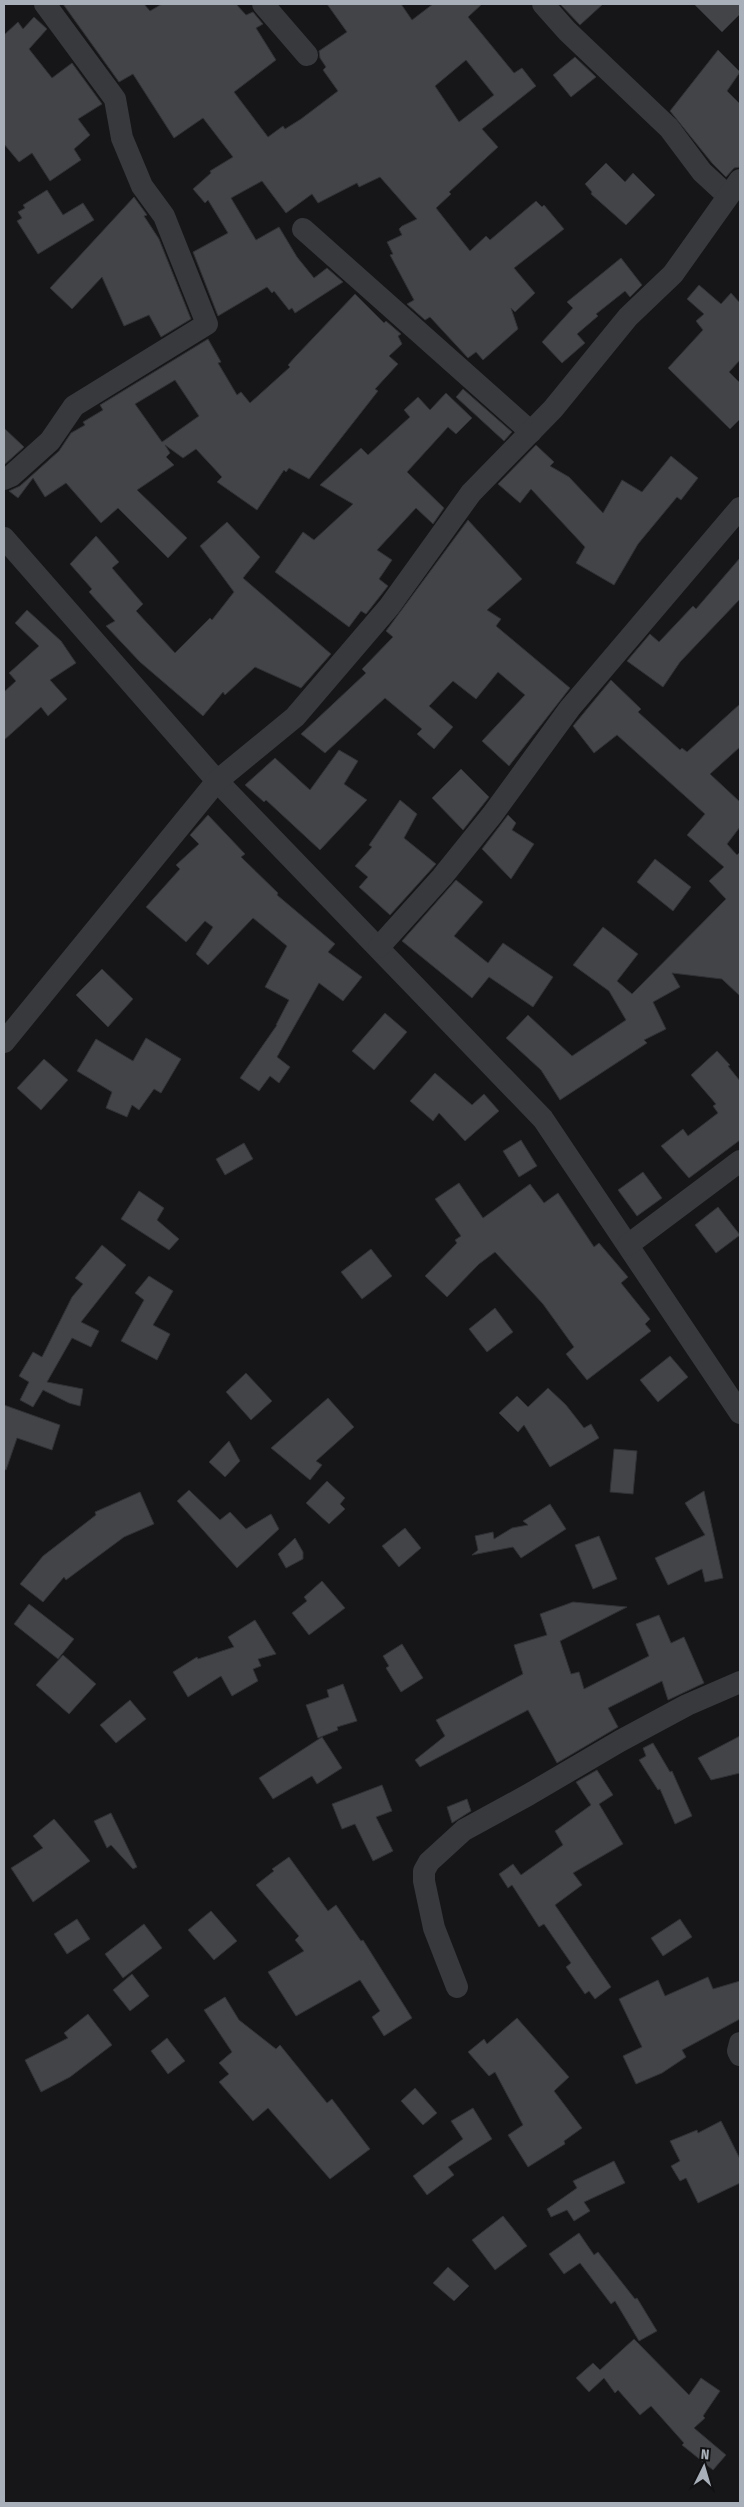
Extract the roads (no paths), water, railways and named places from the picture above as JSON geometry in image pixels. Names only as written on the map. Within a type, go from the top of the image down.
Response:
[{"type":"street","points":[[4,479],[11,476],[50,441],[74,406],[208,324],[164,216],[142,186],[122,138],[115,99],[45,4]]},
{"type":"street","points":[[264,4],[307,55]]},
{"type":"street","points":[[4,1042],[217,781],[294,718],[390,607],[471,493],[552,409],[628,317],[672,274],[734,188],[702,172],[669,128],[567,31],[543,4]]},
{"type":"street","points":[[303,229],[531,432]]},
{"type":"street","points":[[379,947],[442,877],[492,815],[570,708],[740,508]]},
{"type":"street","points":[[4,538],[217,781],[543,1119],[740,1413]]},
{"type":"street","points":[[628,1245],[740,1161]]},
{"type":"street","points":[[457,1988],[434,1928],[424,1871],[429,1862],[464,1830],[687,1705],[740,1682]]},
{"type":"street","points":[[740,2043],[738,2051],[740,2055]]}]
